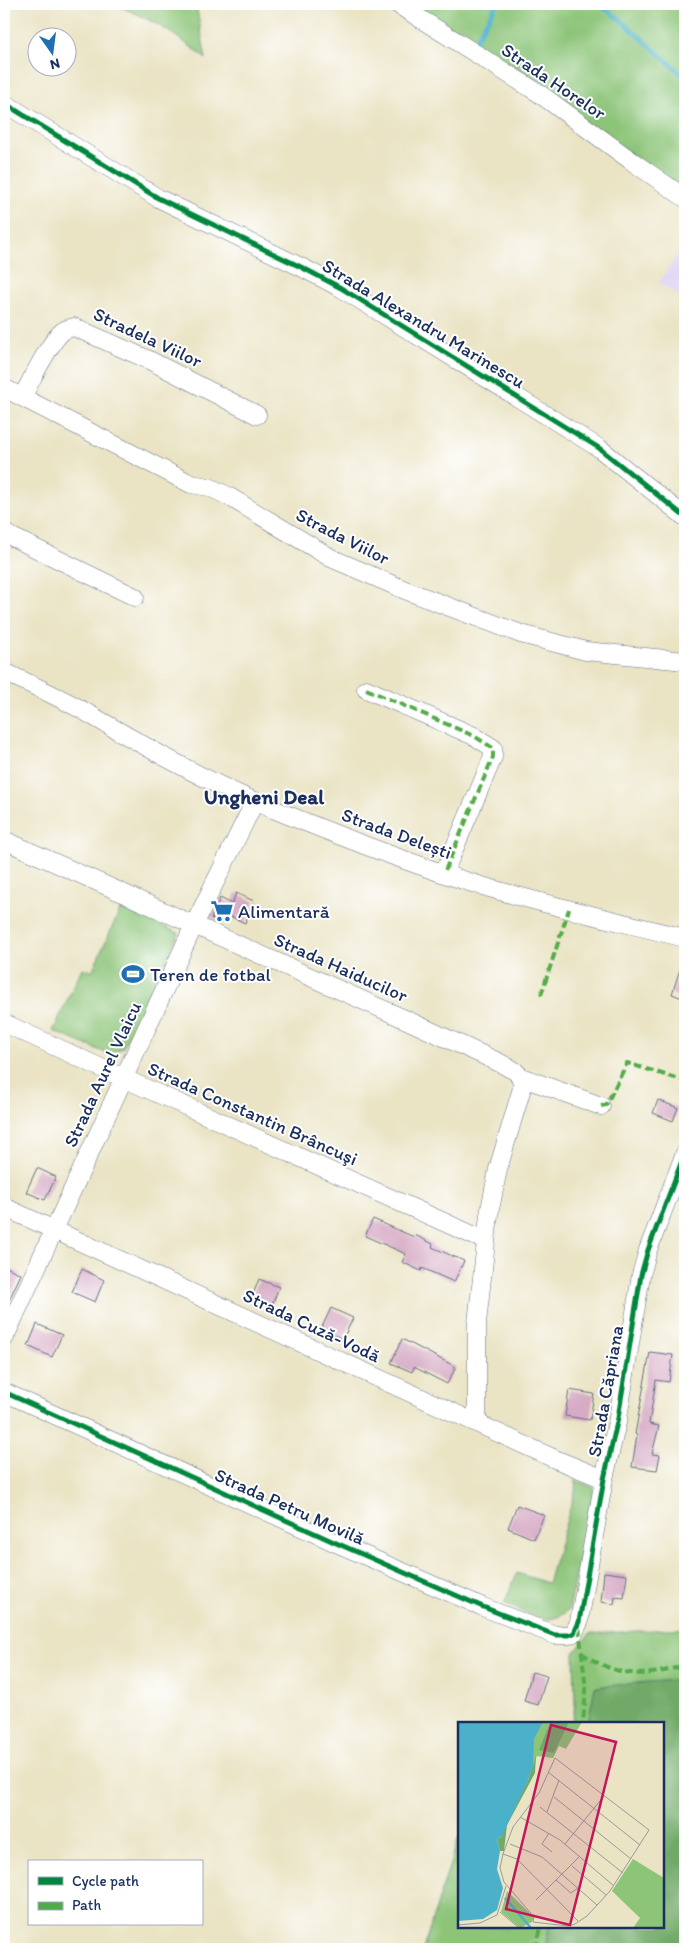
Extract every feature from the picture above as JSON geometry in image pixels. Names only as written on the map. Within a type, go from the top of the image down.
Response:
[{"type":"street","name":"Strada Horelor","points":[[397,4],[540,94],[685,198]]},
{"type":"street","name":"Strada Alexandru Marinescu","points":[[4,103],[158,198],[294,263],[341,288],[599,448],[685,517]]},
{"type":"street","name":"Stradela Viilor","points":[[22,397],[57,338],[65,330],[74,327],[149,360],[257,415]]},
{"type":"street","name":"Strada Viilor","points":[[4,388],[191,484],[209,487],[228,496],[331,558],[405,590],[544,641],[586,651],[685,661]]},
{"type":"street","points":[[4,533],[135,597]]},
{"type":"street","name":"Strada Delești","points":[[4,672],[81,710],[179,764],[255,801],[329,831],[496,890],[685,938]]},
{"type":"street","points":[[366,689],[474,736],[493,748],[493,757],[444,873]]},
{"type":"street","name":"Strada Aurel Vlaicu","points":[[4,1339],[194,925],[255,801]]},
{"type":"street","name":"Strada Haiducilor","points":[[4,840],[409,1021],[498,1062],[515,1071],[521,1077],[601,1106]]},
{"type":"street","name":"Strada Constantin Brâncuşi","points":[[4,1023],[486,1241]]},
{"type":"street","points":[[477,1422],[477,1322],[486,1241],[498,1169],[522,1088],[521,1077]]},
{"type":"street","name":"Strada Căpriana","points":[[569,1635],[574,1633],[579,1622],[604,1479],[618,1418],[641,1275],[648,1250],[685,1153]]},
{"type":"street","name":"Strada Cuză-Vodă","points":[[4,1207],[556,1459],[604,1479]]},
{"type":"street","name":"Strada Petru Movilă","points":[[4,1392],[334,1542],[555,1635],[569,1635]]},
{"type":"shaded area","points":[[685,243],[685,300],[659,283]]},
{"type":"green space","points":[[112,4],[196,4],[206,59],[185,42],[161,27],[137,14]]},
{"type":"green space","points":[[403,4],[685,4],[685,190]]},
{"type":"green space","points":[[121,908],[179,933],[123,1048],[108,1054],[53,1031],[82,968],[92,971]]},
{"type":"green space","points":[[574,1479],[594,1488],[569,1610],[560,1616],[552,1618],[537,1618],[504,1603],[517,1573],[548,1583],[577,1485]]},
{"type":"green space","points":[[685,1628],[685,1679],[595,1687],[588,1722],[572,1722],[575,1705],[574,1653],[589,1634]]},
{"type":"green space","points":[[685,1679],[685,1949],[545,1949],[549,1928],[664,1928],[664,1722],[588,1722],[595,1687]]},
{"type":"green space","points":[[458,1839],[458,1928],[549,1928],[545,1949],[423,1949]]},
{"type":"building","points":[[236,893],[254,901],[245,923],[227,915],[223,923],[211,918],[220,898],[232,904]]},
{"type":"building","points":[[683,960],[685,960],[685,999],[672,994]]},
{"type":"building","points":[[658,1100],[678,1108],[673,1121],[653,1113]]},
{"type":"building","points":[[37,1168],[56,1177],[45,1200],[26,1192]]},
{"type":"building","points":[[373,1219],[414,1237],[415,1235],[433,1244],[432,1247],[464,1261],[454,1282],[422,1268],[421,1271],[402,1262],[406,1254],[365,1236]]},
{"type":"building","points":[[4,1266],[21,1274],[4,1311]]},
{"type":"building","points":[[82,1269],[104,1280],[95,1302],[72,1292]]},
{"type":"building","points":[[259,1279],[279,1287],[272,1305],[252,1297]]},
{"type":"building","points":[[331,1308],[353,1318],[343,1339],[321,1329]]},
{"type":"building","points":[[37,1324],[62,1335],[52,1357],[28,1346]]},
{"type":"building","points":[[402,1339],[456,1367],[447,1384],[414,1367],[412,1372],[391,1363]]},
{"type":"building","points":[[650,1352],[673,1355],[669,1382],[656,1380],[649,1424],[659,1426],[652,1454],[660,1455],[657,1470],[632,1467],[637,1435],[635,1434]]},
{"type":"building","points":[[569,1390],[594,1394],[590,1420],[565,1416]]},
{"type":"building","points":[[517,1505],[544,1515],[534,1539],[508,1528]]},
{"type":"building","points":[[604,1572],[627,1575],[624,1598],[615,1597],[614,1604],[601,1602]]},
{"type":"building","points":[[532,1672],[547,1676],[538,1705],[524,1701]]},
{"type":"waterway","points":[[473,44],[497,4]]},
{"type":"waterway","points":[[598,4],[621,20],[685,77]]},
{"type":"marked path","points":[[366,689],[474,736],[493,748],[493,757],[444,873]]},
{"type":"marked path","points":[[541,995],[569,909]]},
{"type":"marked path","points":[[601,1106],[606,1105],[627,1063],[685,1081]]},
{"type":"marked path","points":[[579,1627],[586,1690],[583,1722]]},
{"type":"marked path","points":[[581,1653],[607,1667],[631,1673],[644,1674],[685,1665]]},
{"type":"marked path","points":[[536,1949],[541,1928]]},
{"type":"cycle path","points":[[4,103],[158,198],[341,288],[599,448],[685,517]]},
{"type":"cycle path","points":[[4,1392],[334,1542],[483,1607],[555,1635],[569,1635],[574,1633],[579,1622],[604,1479],[618,1418],[641,1275],[648,1250],[685,1153]]},
{"type":"place","name":"Alimentară","points":[[222,911]]},
{"type":"place","name":"Teren de fotbal","points":[[133,974]]},
{"type":"district","name":"Ungheni Deal","points":[[264,797]]}]
